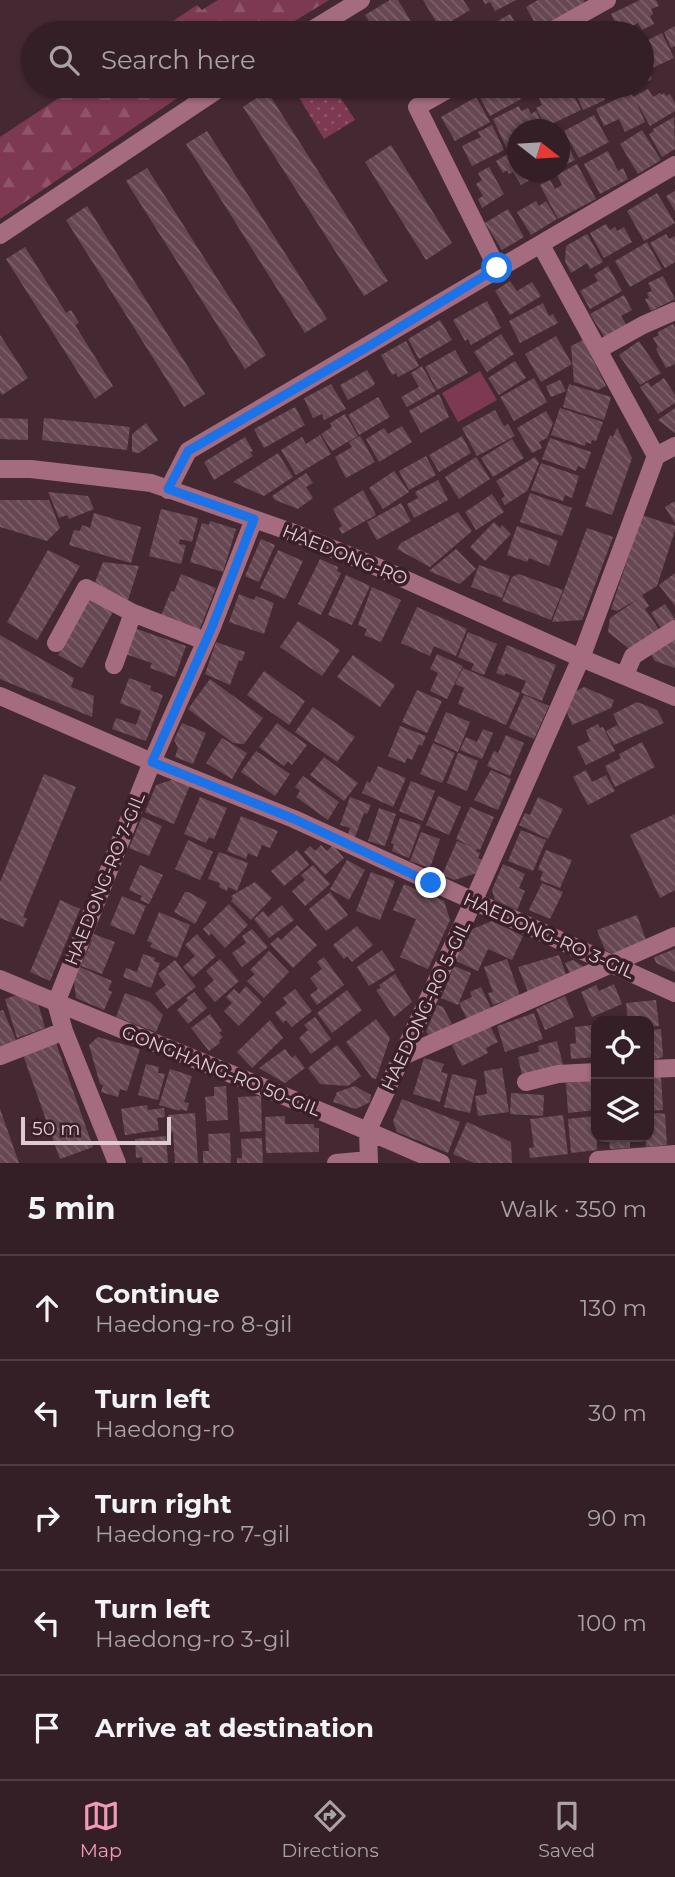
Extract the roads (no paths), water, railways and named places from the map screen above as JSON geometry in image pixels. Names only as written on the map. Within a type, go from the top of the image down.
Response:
[{"type":"street","points":[[327,21],[361,0]]},
{"type":"street","points":[[569,21],[607,0]]},
{"type":"street","points":[[0,235],[205,98]]},
{"type":"street","points":[[433,98],[417,107],[497,268]]},
{"type":"street","points":[[168,489],[188,451],[675,165]]},
{"type":"street","points":[[541,245],[656,456],[675,446]]},
{"type":"street","points":[[598,349],[643,324],[675,311]]},
{"type":"street","name":"HAEDONG-RO 5-GIL","points":[[369,1162],[368,1130],[581,659],[656,456]]},
{"type":"street","name":"HAEDONG-RO","points":[[0,469],[31,469],[151,483],[375,566],[581,659],[675,697]]},
{"type":"street","name":"HAEDONG-RO 7-GIL","points":[[56,1003],[152,762],[254,519]]},
{"type":"street","points":[[57,643],[86,588],[133,614],[205,640]]},
{"type":"street","points":[[114,665],[133,614]]},
{"type":"street","points":[[625,675],[633,656],[675,629]]},
{"type":"street","name":"HAEDONG-RO 3-GIL","points":[[0,696],[152,762],[294,819],[675,993]]},
{"type":"street","points":[[403,1056],[675,936]]},
{"type":"street","name":"GONGHANG-RO 50-GIL","points":[[0,979],[442,1163]]},
{"type":"street","points":[[56,1003],[64,1031],[117,1163]]},
{"type":"street","points":[[0,1056],[64,1031]]},
{"type":"street","points":[[654,1069],[675,1068]]},
{"type":"street","points":[[526,1082],[558,1074],[591,1072]]},
{"type":"street","points":[[598,1163],[598,1160],[675,1154]]},
{"type":"street","points":[[336,1163],[369,1162]]}]
